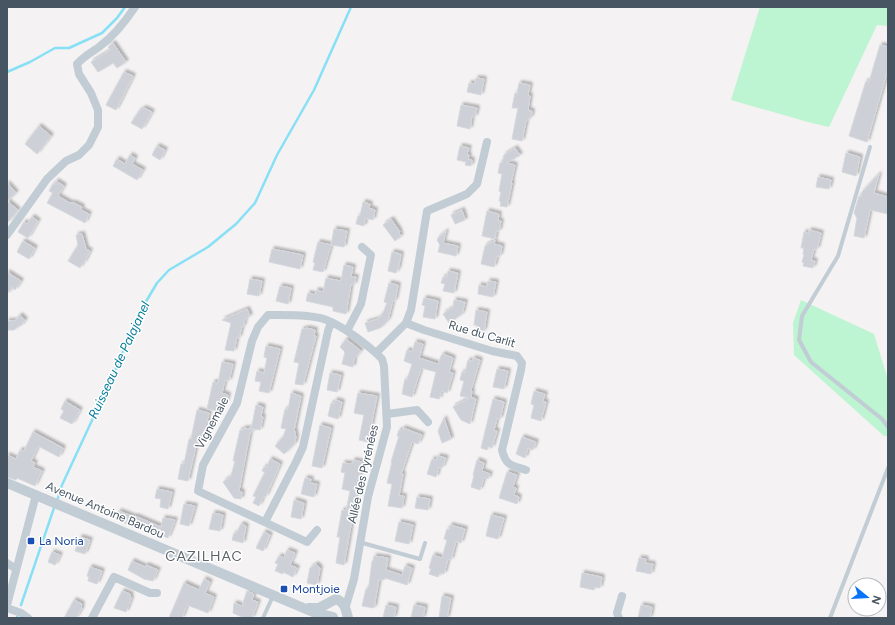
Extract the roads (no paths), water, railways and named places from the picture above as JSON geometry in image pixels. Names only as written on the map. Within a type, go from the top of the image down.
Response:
[{"type":"street","points":[[7,235],[47,179],[66,161],[79,155],[89,145],[98,127],[98,110],[92,93],[80,74],[77,64],[83,57],[99,47],[120,28],[135,7]]},
{"type":"street","points":[[376,353],[406,323],[411,310],[426,211],[468,194],[477,184],[487,142]]},
{"type":"street","points":[[347,331],[361,304],[371,255],[362,247]]},
{"type":"street","name":"Vignemale","points":[[318,530],[307,542],[198,490],[203,466],[237,403],[252,341],[258,327],[268,315],[290,314],[323,319],[347,331],[376,353]]},
{"type":"street","points":[[265,522],[303,447],[331,323]]},
{"type":"street","name":"Rue du Carlit","points":[[406,323],[492,351],[517,356],[522,363],[521,370],[502,450],[505,460],[509,465],[526,470]]},
{"type":"street","name":"Allée des Pyrénées","points":[[347,614],[368,497],[388,427],[384,366],[382,359],[376,353]]},
{"type":"street","points":[[387,414],[417,410],[428,422]]},
{"type":"street","name":"Avenue Antoine Bardou","points":[[7,483],[303,608],[334,617]]},
{"type":"street","points":[[28,618],[7,607],[36,495]]},
{"type":"street","points":[[7,563],[16,569]]},
{"type":"street","points":[[92,618],[114,577],[150,593],[157,593]]},
{"type":"street","points":[[303,608],[318,608],[350,591]]},
{"type":"street","points":[[619,618],[617,613],[622,596]]},
{"type":"street","points":[[333,600],[341,601],[347,614]]},
{"type":"street","points":[[333,600],[328,606],[329,612],[334,617]]},
{"type":"lane","points":[[870,148],[838,256],[802,316],[799,340],[811,362],[882,419],[888,427]]},
{"type":"lane","points":[[830,618],[888,468]]},
{"type":"lane","points":[[359,542],[420,559],[425,543]]},
{"type":"lane","points":[[263,618],[273,595]]},
{"type":"waterway","points":[[7,72],[30,62],[55,48],[69,48],[102,33],[117,18],[125,7]]},
{"type":"waterway","name":"Ruisseau de Palajanel","points":[[57,501],[62,485],[114,373],[138,315],[157,283],[169,270],[208,247],[236,224],[255,203],[277,155],[314,90],[351,7]]},
{"type":"waterway","name":"Ruisseau de Palajanel","points":[[21,605],[55,505]]},
{"type":"place","name":"La Noria","points":[[31,541]]},
{"type":"place","name":"Montjoie","points":[[284,589]]},
{"type":"district","name":"CAZILHAC","points":[[204,556]]}]
